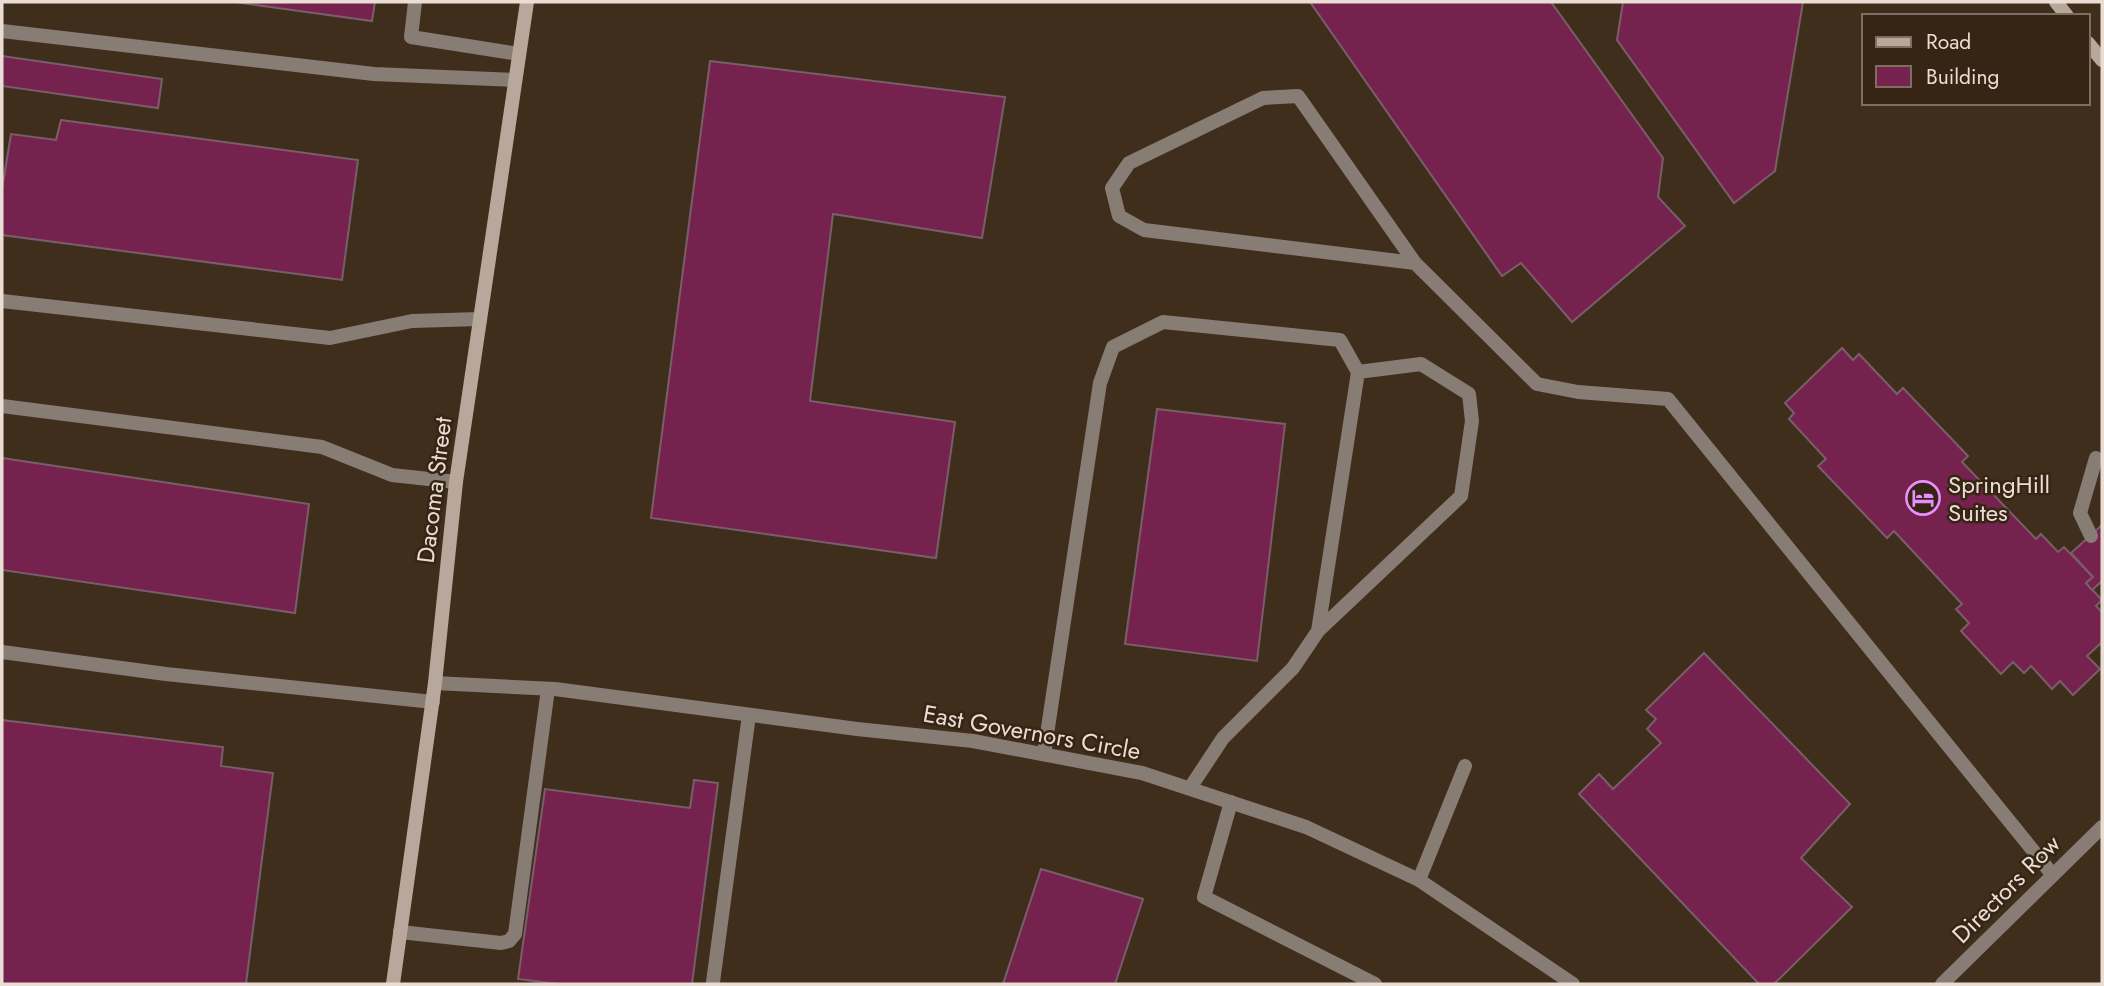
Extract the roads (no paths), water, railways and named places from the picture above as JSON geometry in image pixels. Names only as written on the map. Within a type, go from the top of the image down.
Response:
[{"type":"main road","name":"Dacoma Street","points":[[393,984],[433,702],[456,482],[527,2]]},
{"type":"main road","points":[[2090,45],[2102,60]]},
{"type":"street","points":[[415,2],[411,37],[519,54]]},
{"type":"street","points":[[2,31],[374,74],[515,80]]},
{"type":"street","points":[[1415,263],[1144,230],[1118,216],[1112,188],[1129,163],[1263,98],[1298,96],[1415,263],[1536,384],[1578,392],[1668,399],[2052,874]]},
{"type":"street","points":[[2,301],[330,338],[412,321],[480,318]]},
{"type":"street","points":[[1044,754],[1100,383],[1113,347],[1163,322],[1340,340],[1358,372],[1318,631]]},
{"type":"street","points":[[1190,788],[1223,738],[1293,668],[1318,631],[1461,496],[1472,421],[1469,394],[1421,364],[1358,372]]},
{"type":"street","points":[[2,406],[322,447],[392,475],[456,482]]},
{"type":"street","points":[[2091,536],[2080,513],[2096,458]]},
{"type":"street","points":[[2,652],[166,674],[433,702]]},
{"type":"street","name":"East Governors Circle","points":[[435,683],[548,689],[974,740],[1142,773],[1306,827],[1419,880],[1573,984]]},
{"type":"street","points":[[400,932],[501,943],[509,941],[515,934],[548,689]]},
{"type":"street","points":[[713,982],[749,715]]},
{"type":"street","points":[[1419,880],[1465,766]]},
{"type":"street","points":[[1231,802],[1204,897],[1375,984]]},
{"type":"street","name":"Directors Row","points":[[1942,984],[2102,827]]},
{"type":"place","name":"SpringHill Suites","points":[[1923,498]]}]
